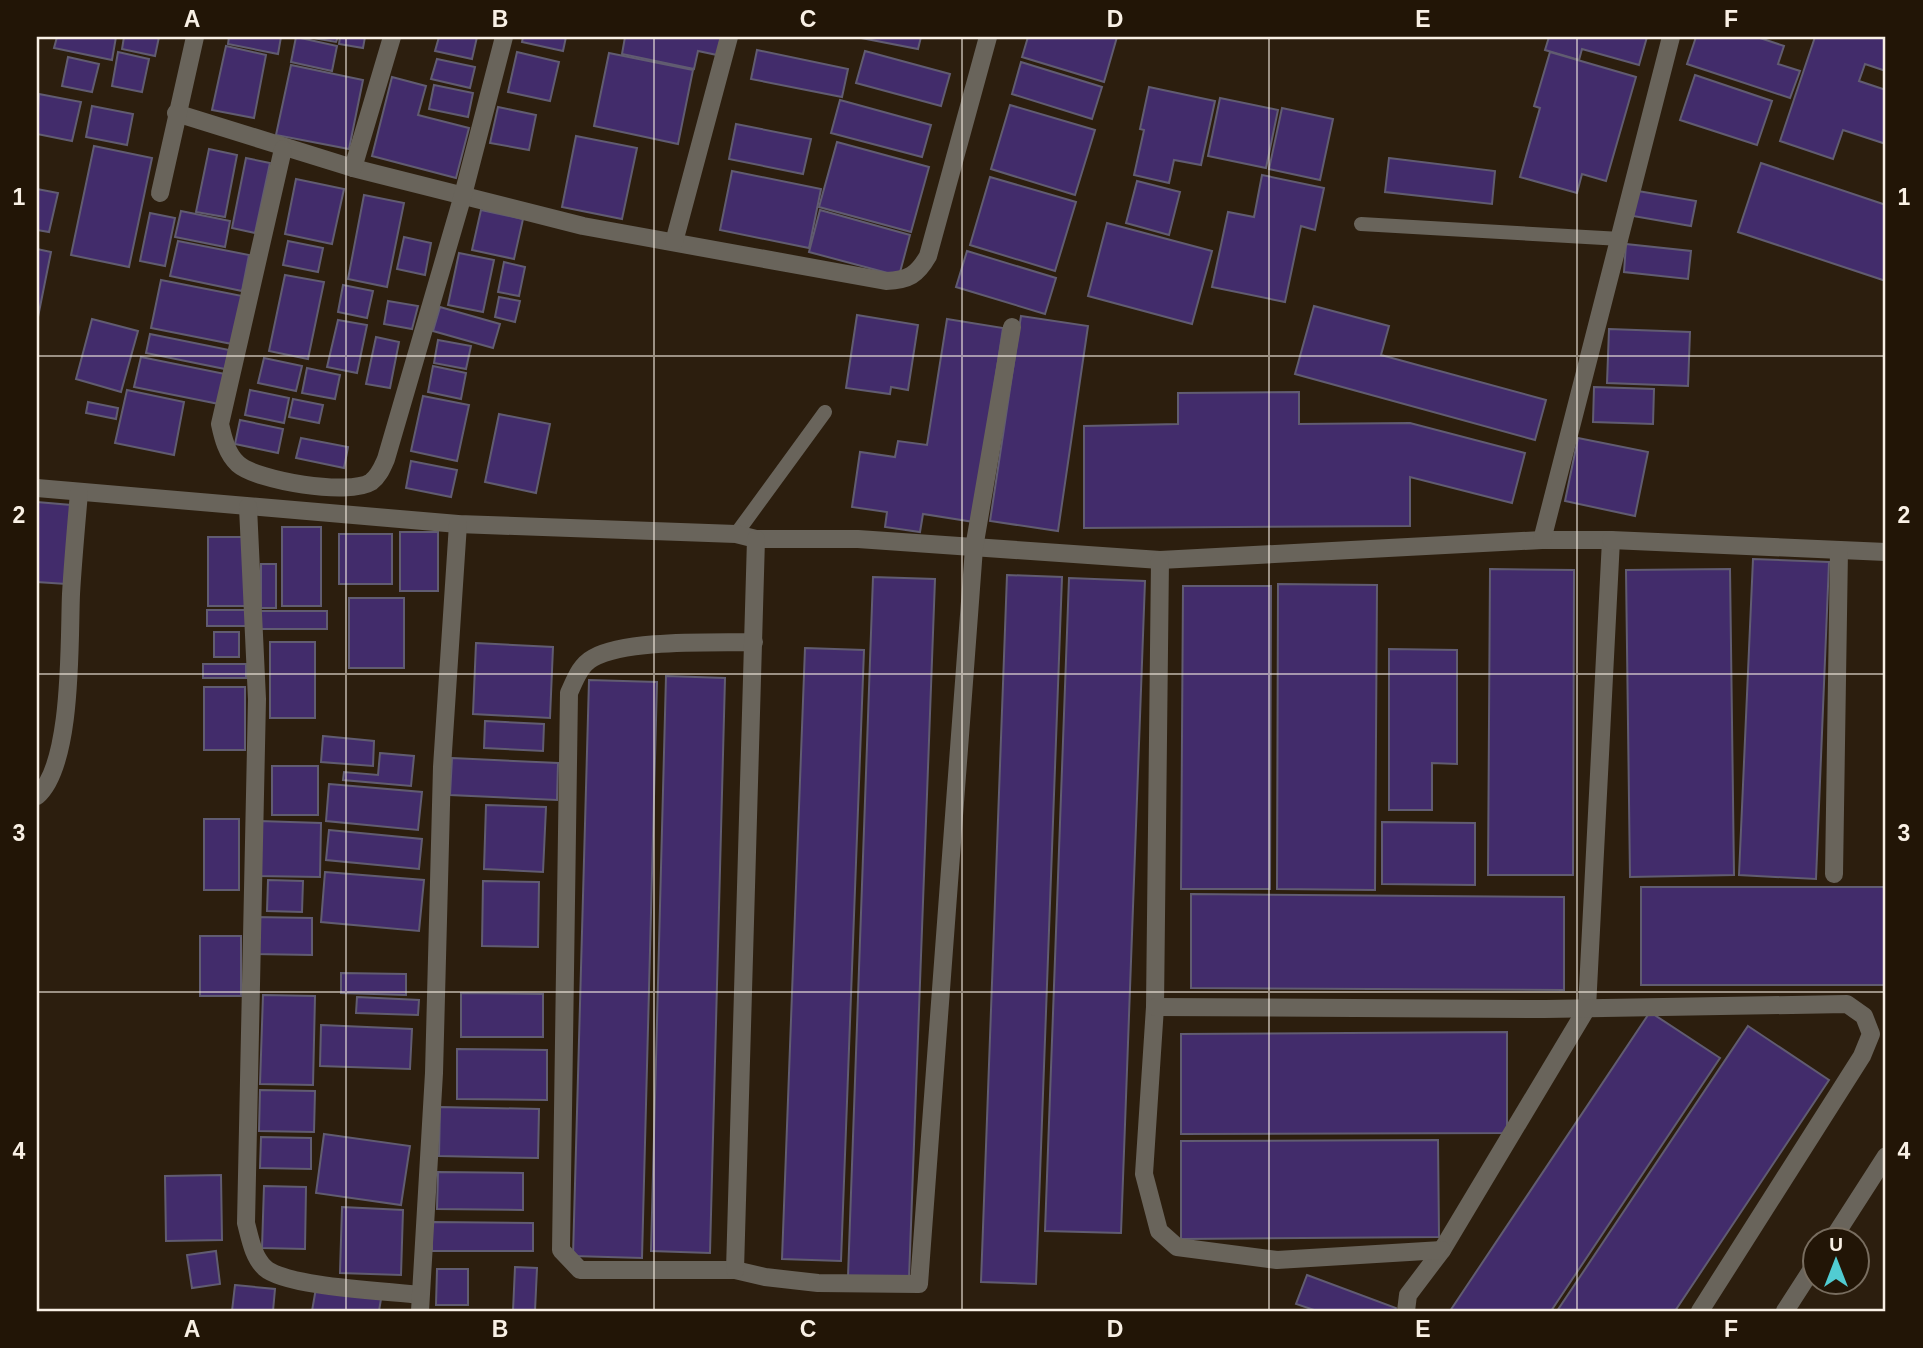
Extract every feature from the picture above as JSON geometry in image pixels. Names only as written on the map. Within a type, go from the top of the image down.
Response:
[{"type":"street","points":[[160,193],[195,37]]},
{"type":"street","points":[[353,168],[392,37]]},
{"type":"street","points":[[283,149],[220,424],[224,443],[239,465],[298,485],[352,488],[369,483],[379,474],[463,195],[505,37]]},
{"type":"street","points":[[674,242],[729,37]]},
{"type":"street","points":[[176,113],[283,149],[583,226],[886,281],[905,280],[918,273],[928,256],[988,37]]},
{"type":"street","points":[[1542,540],[1671,37]]},
{"type":"street","points":[[754,642],[618,648],[592,658],[580,670],[569,693],[561,1250],[580,1270],[735,1270],[765,1278],[818,1283],[919,1284],[974,548],[1012,327]]},
{"type":"street","points":[[37,488],[458,524],[736,534],[756,538],[858,539],[1160,560],[1542,540],[1611,540],[1886,552]]},
{"type":"street","points":[[37,796],[44,790],[57,758],[68,691],[79,493]]},
{"type":"street","points":[[248,507],[257,699],[246,1223],[253,1248],[265,1268],[290,1280],[420,1303],[435,1060],[442,767],[458,524]]},
{"type":"street","points":[[735,1270],[756,538]]},
{"type":"street","points":[[1406,1311],[1408,1295],[1442,1250],[1587,1008],[1611,540]]},
{"type":"street","points":[[1834,874],[1839,550]]},
{"type":"street","points":[[1160,560],[1155,1007],[1144,1174],[1159,1231],[1177,1247],[1277,1260],[1442,1250]]},
{"type":"street","points":[[1155,1007],[1587,1008],[1847,1004],[1864,1016],[1871,1034],[1863,1056],[1700,1311]]},
{"type":"street","points":[[1841,1226],[1886,1156]]},
{"type":"street","points":[[1785,1311],[1800,1288]]},
{"type":"lane","points":[[1361,225],[1621,239]]},
{"type":"lane","points":[[736,534],[825,412]]},
{"type":"building","points":[[57,37],[116,37],[112,60],[54,48]]},
{"type":"building","points":[[124,37],[159,37],[155,56],[122,49]]},
{"type":"building","points":[[229,37],[281,37],[278,54],[228,44]]},
{"type":"building","points":[[296,37],[337,46],[332,71],[291,62]]},
{"type":"building","points":[[307,37],[338,37],[336,42]]},
{"type":"building","points":[[340,37],[365,37],[363,48],[339,44]]},
{"type":"building","points":[[439,37],[477,37],[472,59],[435,51]]},
{"type":"building","points":[[523,37],[566,37],[563,51],[522,42]]},
{"type":"building","points":[[625,37],[721,37],[717,55],[698,51],[694,69],[622,54]]},
{"type":"building","points":[[856,37],[921,37],[918,49]]},
{"type":"building","points":[[1028,37],[1117,37],[1104,82],[1022,57]]},
{"type":"building","points":[[1549,37],[1647,37],[1639,65],[1582,49],[1579,60],[1545,50]]},
{"type":"building","points":[[1696,37],[1757,37],[1784,46],[1778,64],[1800,71],[1790,98],[1687,64]]},
{"type":"building","points":[[1815,37],[1886,37],[1886,71],[1865,64],[1859,81],[1886,90],[1886,144],[1843,130],[1833,159],[1780,141]]},
{"type":"building","points":[[226,46],[266,55],[254,118],[212,110]]},
{"type":"building","points":[[757,50],[848,69],[842,97],[751,79]]},
{"type":"building","points":[[865,51],[950,74],[941,106],[856,83]]},
{"type":"building","points":[[118,52],[149,59],[142,92],[112,86]]},
{"type":"building","points":[[517,52],[559,62],[550,101],[508,92]]},
{"type":"building","points":[[1550,52],[1636,77],[1606,181],[1582,174],[1577,193],[1520,177],[1540,108],[1534,106]]},
{"type":"building","points":[[609,53],[693,70],[678,144],[594,126]]},
{"type":"building","points":[[68,57],[99,64],[92,92],[62,86]]},
{"type":"building","points":[[437,59],[475,67],[470,88],[431,79]]},
{"type":"building","points":[[1021,62],[1102,87],[1092,119],[1012,94]]},
{"type":"building","points":[[291,65],[363,80],[349,149],[276,135]]},
{"type":"building","points":[[1695,75],[1772,101],[1757,145],[1680,120]]},
{"type":"building","points":[[392,77],[426,86],[418,115],[469,128],[456,178],[372,156]]},
{"type":"building","points":[[434,85],[473,93],[468,117],[429,109]]},
{"type":"building","points":[[1149,87],[1215,101],[1201,165],[1174,160],[1169,183],[1134,175],[1144,130],[1140,129]]},
{"type":"building","points":[[39,94],[81,102],[72,141],[37,134]]},
{"type":"building","points":[[1220,98],[1278,110],[1266,168],[1208,156]]},
{"type":"building","points":[[840,100],[931,125],[922,157],[831,133]]},
{"type":"building","points":[[1010,105],[1095,130],[1075,195],[991,169]]},
{"type":"building","points":[[92,106],[133,114],[127,145],[86,137]]},
{"type":"building","points":[[498,107],[536,115],[529,150],[490,143]]},
{"type":"building","points":[[1282,108],[1333,119],[1320,180],[1269,169]]},
{"type":"building","points":[[736,124],[811,139],[803,174],[729,159]]},
{"type":"building","points":[[576,136],[637,148],[622,219],[562,207]]},
{"type":"building","points":[[837,142],[929,167],[911,232],[819,207]]},
{"type":"building","points":[[94,146],[152,158],[129,267],[71,255]]},
{"type":"building","points":[[209,149],[237,155],[225,217],[196,212]]},
{"type":"building","points":[[246,158],[270,163],[255,233],[232,228]]},
{"type":"building","points":[[1389,158],[1495,171],[1492,204],[1385,192]]},
{"type":"building","points":[[1761,163],[1886,205],[1886,281],[1738,232]]},
{"type":"building","points":[[732,171],[821,189],[809,248],[720,230]]},
{"type":"building","points":[[1262,175],[1324,188],[1315,230],[1301,226],[1285,302],[1212,287],[1228,212],[1254,217]]},
{"type":"building","points":[[990,177],[1076,202],[1055,271],[970,245]]},
{"type":"building","points":[[296,179],[344,189],[332,244],[285,234]]},
{"type":"building","points":[[1137,181],[1180,192],[1169,235],[1126,223]]},
{"type":"building","points":[[37,189],[58,193],[49,232],[37,230]]},
{"type":"building","points":[[1638,191],[1696,201],[1691,226],[1633,216]]},
{"type":"building","points":[[364,195],[404,203],[387,287],[348,279]]},
{"type":"building","points":[[481,210],[523,219],[514,259],[472,250]]},
{"type":"building","points":[[820,210],[910,235],[899,276],[809,252]]},
{"type":"building","points":[[181,211],[230,221],[225,247],[175,237]]},
{"type":"building","points":[[150,213],[175,218],[165,266],[140,261]]},
{"type":"building","points":[[1107,223],[1212,251],[1192,324],[1088,296]]},
{"type":"building","points":[[404,237],[431,243],[425,275],[397,269]]},
{"type":"building","points":[[178,241],[249,255],[242,291],[170,276]]},
{"type":"building","points":[[288,241],[323,248],[318,272],[283,265]]},
{"type":"building","points":[[1626,244],[1691,251],[1688,279],[1624,272]]},
{"type":"building","points":[[37,249],[51,252],[37,322]]},
{"type":"building","points":[[967,251],[1056,278],[1045,314],[956,287]]},
{"type":"building","points":[[459,253],[494,260],[483,312],[448,305]]},
{"type":"building","points":[[504,262],[525,267],[519,296],[498,292]]},
{"type":"building","points":[[285,275],[324,282],[308,359],[269,351]]},
{"type":"building","points":[[161,280],[242,296],[232,344],[151,328]]},
{"type":"building","points":[[343,285],[373,291],[367,318],[338,312]]},
{"type":"building","points":[[499,297],[520,301],[515,322],[495,317]]},
{"type":"building","points":[[388,301],[418,306],[412,329],[384,324]]},
{"type":"building","points":[[1314,306],[1389,326],[1381,355],[1546,400],[1535,440],[1295,374]]},
{"type":"building","points":[[440,307],[500,324],[493,348],[433,331]]},
{"type":"building","points":[[857,315],[918,325],[908,390],[891,387],[890,394],[846,388]]},
{"type":"building","points":[[1021,316],[1088,326],[1058,531],[990,521]]},
{"type":"building","points":[[92,319],[138,331],[121,392],[76,379]]},
{"type":"building","points":[[947,319],[1003,328],[974,522],[923,514],[920,532],[885,527],[887,512],[852,507],[860,452],[895,457],[898,441],[927,445]]},
{"type":"building","points":[[338,320],[367,325],[357,373],[327,367]]},
{"type":"building","points":[[1609,329],[1690,332],[1688,386],[1607,383]]},
{"type":"building","points":[[150,334],[229,350],[225,369],[146,353]]},
{"type":"building","points":[[376,337],[399,342],[390,388],[366,384]]},
{"type":"building","points":[[438,340],[471,346],[466,369],[434,363]]},
{"type":"building","points":[[141,357],[225,374],[219,404],[134,387]]},
{"type":"building","points":[[264,358],[302,366],[296,391],[258,383]]},
{"type":"building","points":[[433,366],[466,373],[461,399],[428,392]]},
{"type":"building","points":[[307,368],[340,375],[335,399],[302,393]]},
{"type":"building","points":[[1594,387],[1654,389],[1653,424],[1593,422]]},
{"type":"building","points":[[127,390],[184,402],[174,455],[115,443]]},
{"type":"building","points":[[250,390],[289,398],[284,423],[245,415]]},
{"type":"building","points":[[1299,392],[1299,424],[1410,423],[1525,453],[1512,503],[1410,477],[1410,526],[1084,528],[1084,426],[1178,424],[1178,393]]},
{"type":"building","points":[[423,396],[469,405],[457,461],[411,451]]},
{"type":"building","points":[[293,399],[323,405],[319,423],[289,417]]},
{"type":"building","points":[[88,402],[118,408],[116,419],[86,413]]},
{"type":"building","points":[[499,414],[550,424],[536,493],[485,482]]},
{"type":"building","points":[[240,420],[283,429],[278,453],[235,444]]},
{"type":"building","points":[[301,438],[348,447],[344,468],[296,458]]},
{"type":"building","points":[[1578,438],[1648,452],[1635,516],[1565,501]]},
{"type":"building","points":[[411,461],[457,470],[451,497],[406,488]]},
{"type":"building","points":[[37,502],[71,505],[66,584],[37,582]]},
{"type":"building","points":[[282,527],[321,527],[321,606],[282,606]]},
{"type":"building","points":[[400,532],[438,532],[438,591],[400,591]]},
{"type":"building","points":[[339,534],[392,534],[392,584],[339,584]]},
{"type":"building","points":[[208,537],[246,537],[246,606],[208,606]]},
{"type":"building","points":[[1753,559],[1829,562],[1816,879],[1739,875]]},
{"type":"building","points":[[261,564],[276,564],[276,608],[261,608]]},
{"type":"building","points":[[1490,569],[1574,570],[1573,875],[1488,875]]},
{"type":"building","points":[[1730,569],[1734,875],[1630,877],[1626,570]]},
{"type":"building","points":[[1007,575],[1062,577],[1036,1284],[981,1282]]},
{"type":"building","points":[[873,577],[935,579],[909,1279],[848,1277]]},
{"type":"building","points":[[1069,578],[1145,581],[1121,1233],[1045,1231]]},
{"type":"building","points":[[1278,584],[1377,585],[1375,890],[1277,889]]},
{"type":"building","points":[[1183,586],[1271,586],[1270,889],[1181,889]]},
{"type":"building","points":[[349,598],[404,598],[404,668],[349,668]]},
{"type":"building","points":[[207,610],[252,610],[252,626],[207,626]]},
{"type":"building","points":[[259,611],[327,611],[327,629],[259,629]]},
{"type":"building","points":[[214,632],[239,632],[239,657],[214,657]]},
{"type":"building","points":[[270,642],[315,642],[315,718],[270,718]]},
{"type":"building","points":[[476,643],[553,647],[550,718],[473,714]]},
{"type":"building","points":[[805,648],[864,650],[841,1261],[782,1259]]},
{"type":"building","points":[[1389,649],[1457,650],[1457,764],[1432,763],[1432,810],[1389,810]]},
{"type":"building","points":[[203,664],[246,664],[246,678],[203,678]]},
{"type":"building","points":[[666,676],[725,678],[710,1253],[651,1251]]},
{"type":"building","points":[[589,680],[657,682],[642,1258],[573,1256]]},
{"type":"building","points":[[204,687],[245,687],[245,750],[204,750]]},
{"type":"building","points":[[485,721],[544,724],[543,751],[484,748]]},
{"type":"building","points":[[323,736],[374,741],[373,766],[321,762]]},
{"type":"building","points":[[380,753],[414,756],[411,786],[343,780],[344,772],[378,775]]},
{"type":"building","points":[[452,758],[558,763],[557,800],[450,795]]},
{"type":"building","points":[[272,766],[318,766],[318,815],[272,815]]},
{"type":"building","points":[[329,784],[422,792],[418,830],[326,821]]},
{"type":"building","points":[[486,805],[546,807],[543,872],[484,869]]},
{"type":"building","points":[[204,819],[239,819],[239,890],[204,890]]},
{"type":"building","points":[[259,821],[321,823],[320,877],[258,876]]},
{"type":"building","points":[[1382,822],[1475,823],[1475,885],[1382,884]]},
{"type":"building","points":[[329,830],[422,839],[419,869],[326,860]]},
{"type":"building","points":[[325,872],[424,880],[419,931],[321,922]]},
{"type":"building","points":[[268,880],[303,881],[302,912],[267,911]]},
{"type":"building","points":[[483,881],[539,882],[538,947],[482,946]]},
{"type":"building","points":[[1641,887],[1886,887],[1886,985],[1641,985]]},
{"type":"building","points":[[1191,894],[1564,897],[1564,990],[1191,988]]},
{"type":"building","points":[[254,917],[312,918],[312,955],[254,954]]},
{"type":"building","points":[[200,936],[241,936],[241,996],[200,996]]},
{"type":"building","points":[[341,973],[406,974],[406,995],[341,993]]},
{"type":"building","points":[[461,993],[543,994],[543,1037],[461,1037]]},
{"type":"building","points":[[263,995],[315,996],[313,1085],[260,1084]]},
{"type":"building","points":[[357,997],[419,1000],[418,1015],[356,1013]]},
{"type":"building","points":[[1650,1012],[1720,1058],[1551,1311],[1450,1311]]},
{"type":"building","points":[[321,1025],[412,1029],[410,1069],[320,1066]]},
{"type":"building","points":[[1748,1026],[1829,1080],[1675,1311],[1557,1311]]},
{"type":"building","points":[[1507,1032],[1507,1133],[1181,1134],[1181,1034]]},
{"type":"building","points":[[457,1049],[547,1050],[547,1100],[457,1099]]},
{"type":"building","points":[[260,1090],[315,1091],[314,1132],[259,1131]]},
{"type":"building","points":[[440,1107],[539,1109],[538,1158],[439,1156]]},
{"type":"building","points":[[324,1134],[410,1146],[401,1205],[316,1193]]},
{"type":"building","points":[[261,1137],[311,1138],[311,1169],[260,1168]]},
{"type":"building","points":[[1438,1140],[1439,1237],[1181,1239],[1181,1141]]},
{"type":"building","points":[[438,1172],[523,1173],[523,1210],[437,1209]]},
{"type":"building","points":[[221,1175],[222,1240],[166,1241],[165,1176]]},
{"type":"building","points":[[264,1186],[306,1187],[305,1249],[262,1248]]},
{"type":"building","points":[[342,1207],[403,1210],[401,1275],[340,1273]]},
{"type":"building","points":[[432,1222],[533,1223],[533,1251],[432,1251]]},
{"type":"building","points":[[216,1251],[220,1284],[192,1288],[187,1255]]},
{"type":"building","points":[[515,1267],[537,1268],[535,1311],[513,1311]]},
{"type":"building","points":[[437,1269],[468,1269],[468,1305],[436,1305]]},
{"type":"building","points":[[1307,1275],[1396,1308],[1395,1311],[1317,1311],[1296,1304]]},
{"type":"building","points":[[235,1285],[275,1289],[273,1311],[232,1311]]},
{"type":"building","points":[[316,1288],[381,1299],[379,1311],[312,1311]]}]
